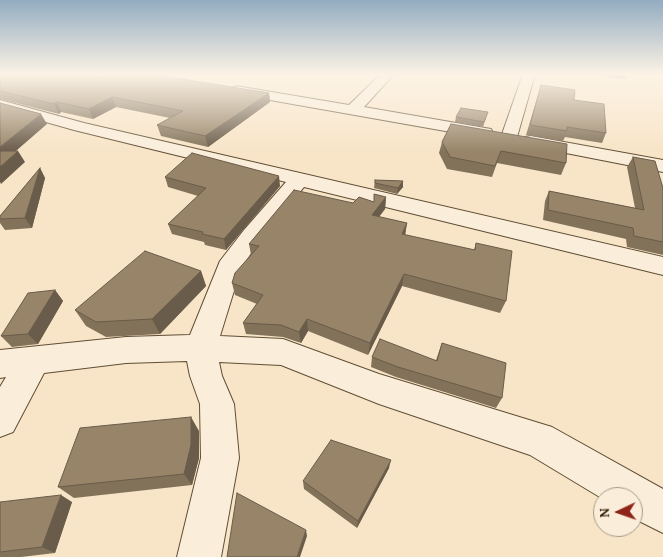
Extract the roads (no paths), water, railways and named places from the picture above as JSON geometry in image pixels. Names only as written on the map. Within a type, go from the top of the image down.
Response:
[{"type":"street","points":[[293,100],[663,166]]},
{"type":"street","points":[[353,110],[363,100]]},
{"type":"street","points":[[509,137],[521,100]]},
{"type":"street","points":[[0,104],[80,127],[663,266]]},
{"type":"street","points":[[199,557],[220,458],[217,404],[206,376],[201,348],[229,266],[252,235],[300,179]]},
{"type":"street","points":[[0,364],[126,350],[201,348],[283,352],[379,390],[539,440],[663,512]]},
{"type":"street","points":[[0,420],[34,360]]}]
